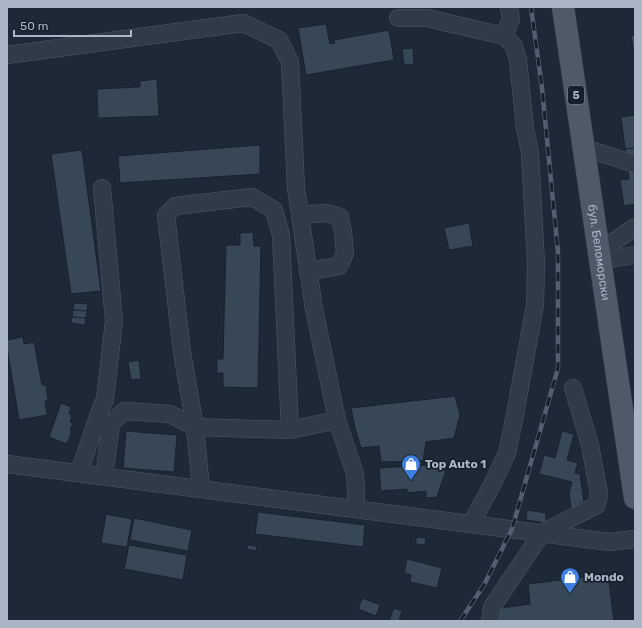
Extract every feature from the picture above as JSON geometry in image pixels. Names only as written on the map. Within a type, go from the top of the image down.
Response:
[{"type":"main road","name":"бул. Беломорски","points":[[563,7],[600,256],[628,397],[635,498]]},
{"type":"street","points":[[504,36],[511,19],[509,7]]},
{"type":"street","points":[[398,18],[427,18],[504,36],[514,46],[518,60],[524,128],[530,153],[536,264],[535,305],[528,351],[507,453],[492,485],[470,524]]},
{"type":"street","points":[[7,55],[242,23],[278,40],[290,62],[296,188],[314,309],[337,420],[355,474],[356,509]]},
{"type":"street","points":[[584,148],[635,164]]},
{"type":"street","points":[[79,473],[105,399],[114,321],[102,188]]},
{"type":"street","points":[[201,489],[195,427],[182,352],[166,215],[175,206],[252,197],[274,210],[282,235],[290,430]]},
{"type":"street","points":[[300,215],[326,213],[340,217],[343,232],[345,253],[339,266],[308,271]]},
{"type":"street","points":[[600,256],[635,227]]},
{"type":"street","points":[[600,256],[635,255]]},
{"type":"street","points":[[490,621],[492,607],[542,533],[597,505],[599,494],[590,446],[573,388]]},
{"type":"street","points":[[104,476],[111,424],[124,411],[170,414],[195,427],[290,430],[337,420]]},
{"type":"street","points":[[7,464],[610,542],[635,539]]},
{"type":"building","points":[[326,24],[330,44],[335,43],[334,40],[389,30],[394,60],[306,75],[298,28]]},
{"type":"building","points":[[631,35],[635,35],[635,62]]},
{"type":"building","points":[[413,48],[414,64],[404,65],[402,49]]},
{"type":"building","points":[[157,79],[159,116],[98,118],[97,89],[140,87],[140,81]]},
{"type":"building","points":[[635,115],[635,148],[625,149],[621,117]]},
{"type":"building","points":[[260,145],[260,174],[120,183],[118,156]]},
{"type":"building","points":[[635,148],[635,204],[624,206],[620,180],[629,179],[625,149]]},
{"type":"building","points":[[82,150],[101,291],[71,294],[51,154]]},
{"type":"building","points":[[469,223],[473,246],[449,250],[444,228]]},
{"type":"building","points":[[253,232],[254,246],[261,246],[258,388],[223,387],[223,373],[217,373],[217,359],[223,359],[226,245],[240,245],[240,233]]},
{"type":"building","points":[[74,303],[88,304],[87,311],[73,310]]},
{"type":"building","points":[[73,310],[87,311],[86,318],[72,317]]},
{"type":"building","points":[[72,317],[86,318],[85,325],[71,323]]},
{"type":"building","points":[[23,337],[24,344],[34,342],[42,385],[46,385],[48,400],[45,401],[47,415],[19,420],[7,340]]},
{"type":"building","points":[[139,360],[141,379],[131,380],[128,362]]},
{"type":"building","points":[[455,396],[460,415],[454,438],[426,442],[423,461],[381,462],[379,446],[361,448],[351,408]]},
{"type":"building","points":[[61,403],[71,407],[69,414],[72,415],[70,422],[73,423],[67,444],[49,437]]},
{"type":"building","points":[[126,431],[177,435],[174,472],[123,468]]},
{"type":"building","points":[[562,431],[574,434],[567,460],[578,463],[575,473],[580,474],[584,503],[580,503],[580,507],[571,508],[569,493],[572,482],[539,474],[544,455],[555,458]]},
{"type":"building","name":"Top Auto 1","points":[[445,464],[445,473],[437,497],[426,498],[426,491],[407,493],[407,489],[381,491],[379,468]]},
{"type":"building","points":[[527,510],[546,513],[546,523],[526,520]]},
{"type":"building","points":[[258,512],[365,525],[363,547],[255,534]]},
{"type":"building","points":[[106,514],[132,519],[127,547],[101,543]]},
{"type":"building","points":[[134,518],[192,530],[188,551],[130,540]]},
{"type":"building","points":[[416,537],[426,538],[425,545],[416,544]]},
{"type":"building","points":[[129,545],[187,555],[183,580],[124,569]]},
{"type":"building","points":[[247,545],[257,546],[256,551],[247,549]]},
{"type":"building","points":[[407,559],[442,568],[437,588],[410,582],[411,575],[404,573]]},
{"type":"building","name":"Mondo","points":[[608,574],[614,621],[497,621],[495,609],[530,604],[528,584]]},
{"type":"building","points":[[362,598],[380,605],[376,616],[358,609]]},
{"type":"building","points":[[394,608],[402,611],[399,621],[389,621]]},
{"type":"railway","points":[[460,621],[484,585],[512,529],[558,368],[558,252],[542,88],[531,7]]},
{"type":"place","name":"Top Auto 1","points":[[411,481]]},
{"type":"place","name":"Mondo","points":[[570,594]]}]
